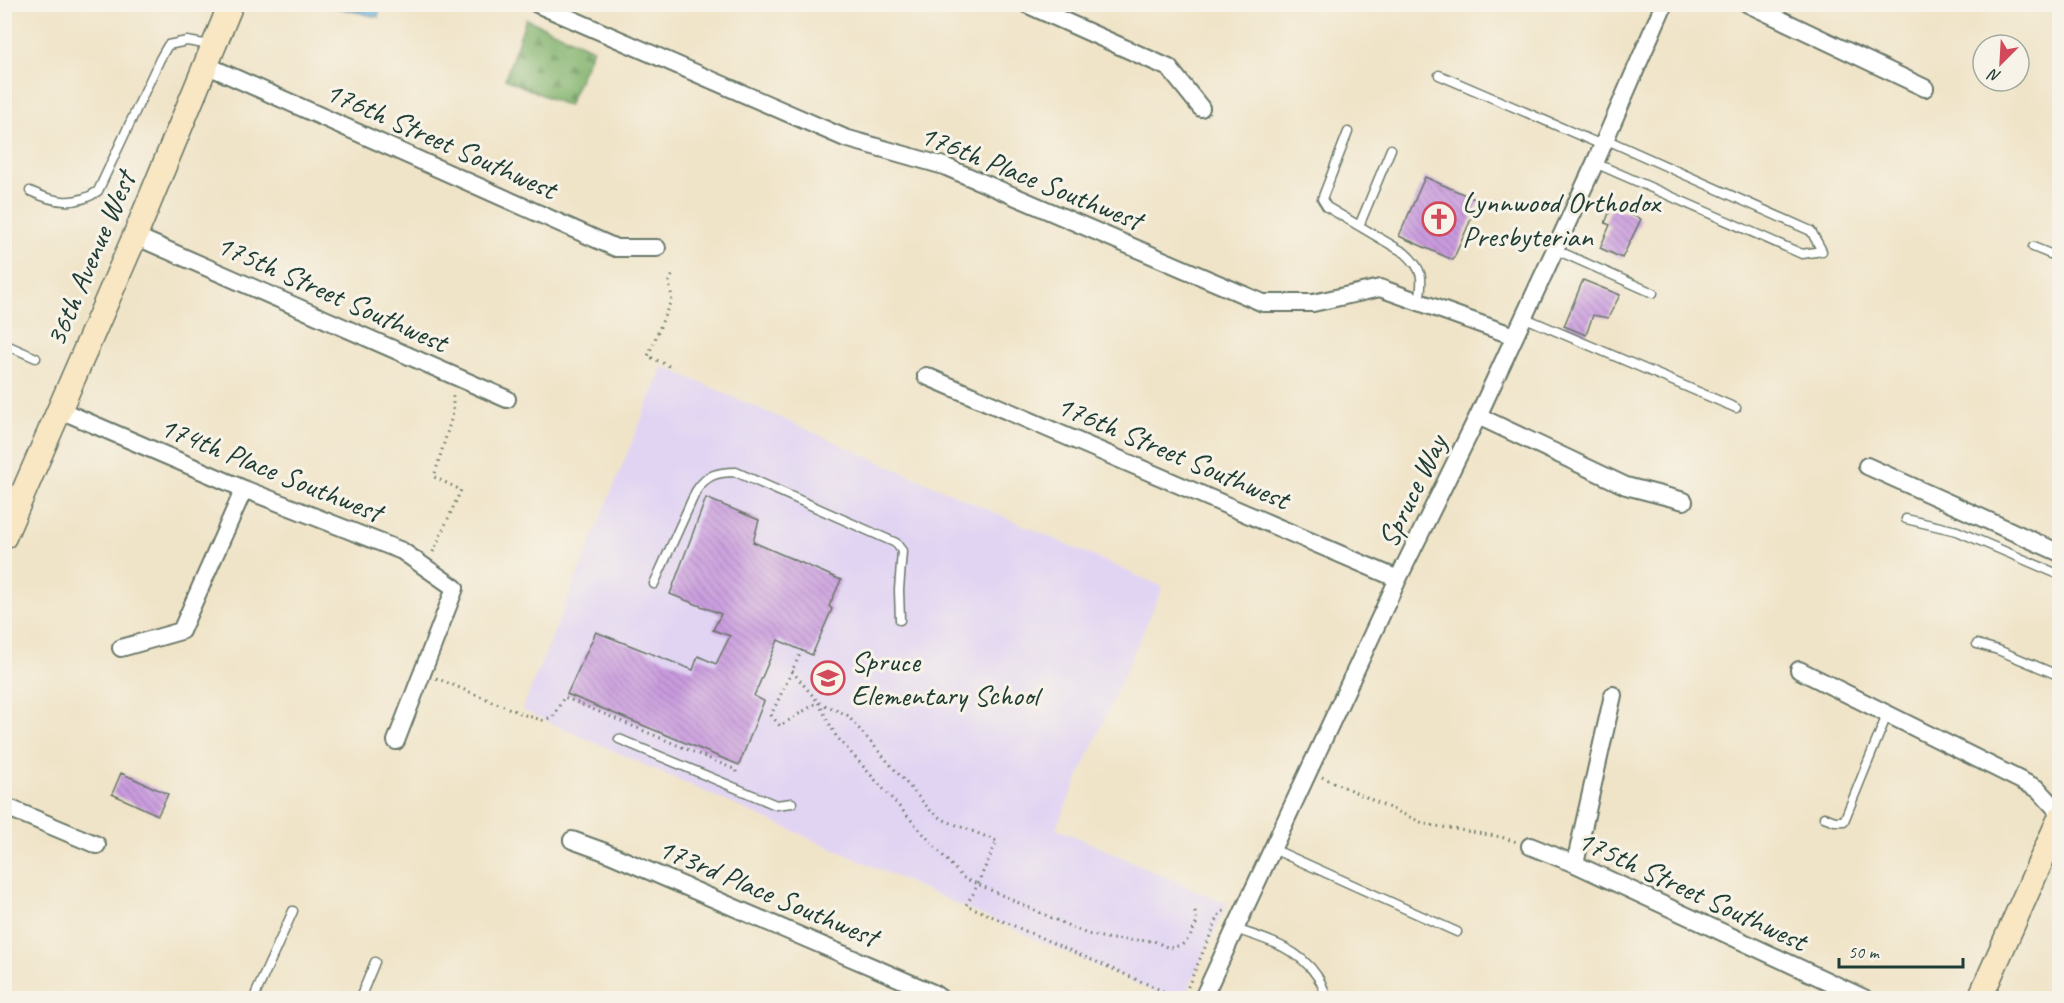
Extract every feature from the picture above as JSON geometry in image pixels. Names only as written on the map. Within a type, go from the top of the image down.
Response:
[{"type":"main road","name":"36th Avenue West","points":[[4,537],[135,236],[231,4]]},
{"type":"main road","points":[[1980,999],[2060,818]]},
{"type":"street","name":"176th Place Southwest","points":[[537,4],[845,138],[944,166],[1263,303],[1313,303],[1380,288],[1514,336]]},
{"type":"street","points":[[1026,4],[1169,68],[1201,108]]},
{"type":"street","name":"Spruce Way","points":[[1203,999],[1398,579],[1478,416],[1604,142],[1664,4]]},
{"type":"street","points":[[1748,4],[1925,88]]},
{"type":"street","name":"176th Street Southwest","points":[[210,55],[616,248],[657,248]]},
{"type":"street","name":"175th Street Southwest","points":[[135,236],[507,399]]},
{"type":"street","name":"176th Street Southwest","points":[[926,376],[1398,579]]},
{"type":"street","name":"174th Place Southwest","points":[[60,410],[244,489],[402,551],[455,588],[423,672]]},
{"type":"street","points":[[1478,416],[1626,486],[1684,501]]},
{"type":"street","points":[[1868,466],[2060,552]]},
{"type":"street","points":[[121,648],[181,631],[244,489]]},
{"type":"street","points":[[1799,670],[2038,789],[2060,813]]},
{"type":"street","points":[[396,741],[423,672]]},
{"type":"street","points":[[1575,864],[1613,695]]},
{"type":"street","points":[[4,806],[97,845]]},
{"type":"street","name":"173rd Place Southwest","points":[[572,840],[922,988],[940,999]]},
{"type":"street","name":"175th Street Southwest","points":[[1530,846],[1575,864],[1864,999]]},
{"type":"lane","points":[[30,191],[48,200],[66,202],[79,201],[98,191],[168,45],[187,41],[210,55]]},
{"type":"lane","points":[[1439,75],[1604,142],[1811,231],[1822,251],[1802,254],[1594,163]]},
{"type":"lane","points":[[1348,132],[1323,199],[1327,207],[1405,253],[1418,266],[1422,284],[1419,302]]},
{"type":"lane","points":[[1359,226],[1391,149]]},
{"type":"lane","points":[[2033,247],[2060,258]]},
{"type":"lane","points":[[1554,249],[1653,293]]},
{"type":"lane","points":[[1523,317],[1736,408]]},
{"type":"lane","points":[[4,344],[36,358]]},
{"type":"lane","points":[[654,584],[702,481],[711,475],[735,472],[896,543],[902,551],[899,590],[900,620]]},
{"type":"lane","points":[[1906,519],[1957,531],[2060,574]]},
{"type":"lane","points":[[1977,644],[1998,650],[2060,676]]},
{"type":"lane","points":[[1824,817],[1844,821],[1887,715]]},
{"type":"lane","points":[[619,739],[776,805],[792,803]]},
{"type":"lane","points":[[1273,849],[1457,932]]},
{"type":"lane","points":[[256,999],[256,993],[293,911]]},
{"type":"lane","points":[[1235,929],[1269,940],[1300,956],[1318,977],[1327,999]]},
{"type":"lane","points":[[360,999],[375,962]]},
{"type":"path","points":[[669,366],[648,356],[672,298],[669,282],[674,272]]},
{"type":"path","points":[[423,565],[432,554],[461,490],[434,477],[453,413],[454,376]]},
{"type":"path","points":[[802,650],[771,715],[780,726],[818,702]]},
{"type":"path","points":[[792,671],[818,702],[836,736],[953,870],[962,877],[1087,934],[1111,939],[1154,941],[1168,948],[1182,945],[1190,937],[1196,924],[1194,909]]},
{"type":"path","points":[[423,672],[525,715]]},
{"type":"path","points":[[818,702],[847,715],[930,810],[944,820],[997,841],[966,905],[1181,999],[1185,990]]},
{"type":"path","points":[[1309,771],[1425,824],[1501,837],[1530,846]]},
{"type":"shaded area","name":"Spruce Elementary School","points":[[663,366],[1163,587],[1056,828],[1227,904],[1184,998],[1168,998],[522,710]]},
{"type":"green space","points":[[526,19],[593,49],[568,106],[505,79]]},
{"type":"water","points":[[327,5],[380,5],[378,17]]},
{"type":"building","name":"Lynnwood Orthodox Presbyterian","points":[[1425,177],[1479,201],[1453,260],[1399,236]]},
{"type":"building","points":[[1612,206],[1641,219],[1622,258],[1600,248],[1610,225],[1605,223]]},
{"type":"building","points":[[1583,280],[1620,295],[1608,318],[1593,315],[1586,335],[1564,326]]},
{"type":"building","name":"Spruce Elementary School","points":[[706,498],[759,520],[753,542],[841,580],[829,606],[832,609],[812,655],[778,640],[754,696],[764,701],[739,765],[567,694],[596,632],[693,670],[698,656],[716,664],[730,636],[713,630],[721,614],[670,594]]},
{"type":"building","points":[[121,773],[168,794],[158,815],[112,794]]},
{"type":"place","name":"Lynnwood Orthodox Presbyterian","points":[[1439,219]]},
{"type":"place","name":"Spruce Elementary School","points":[[828,678]]}]
